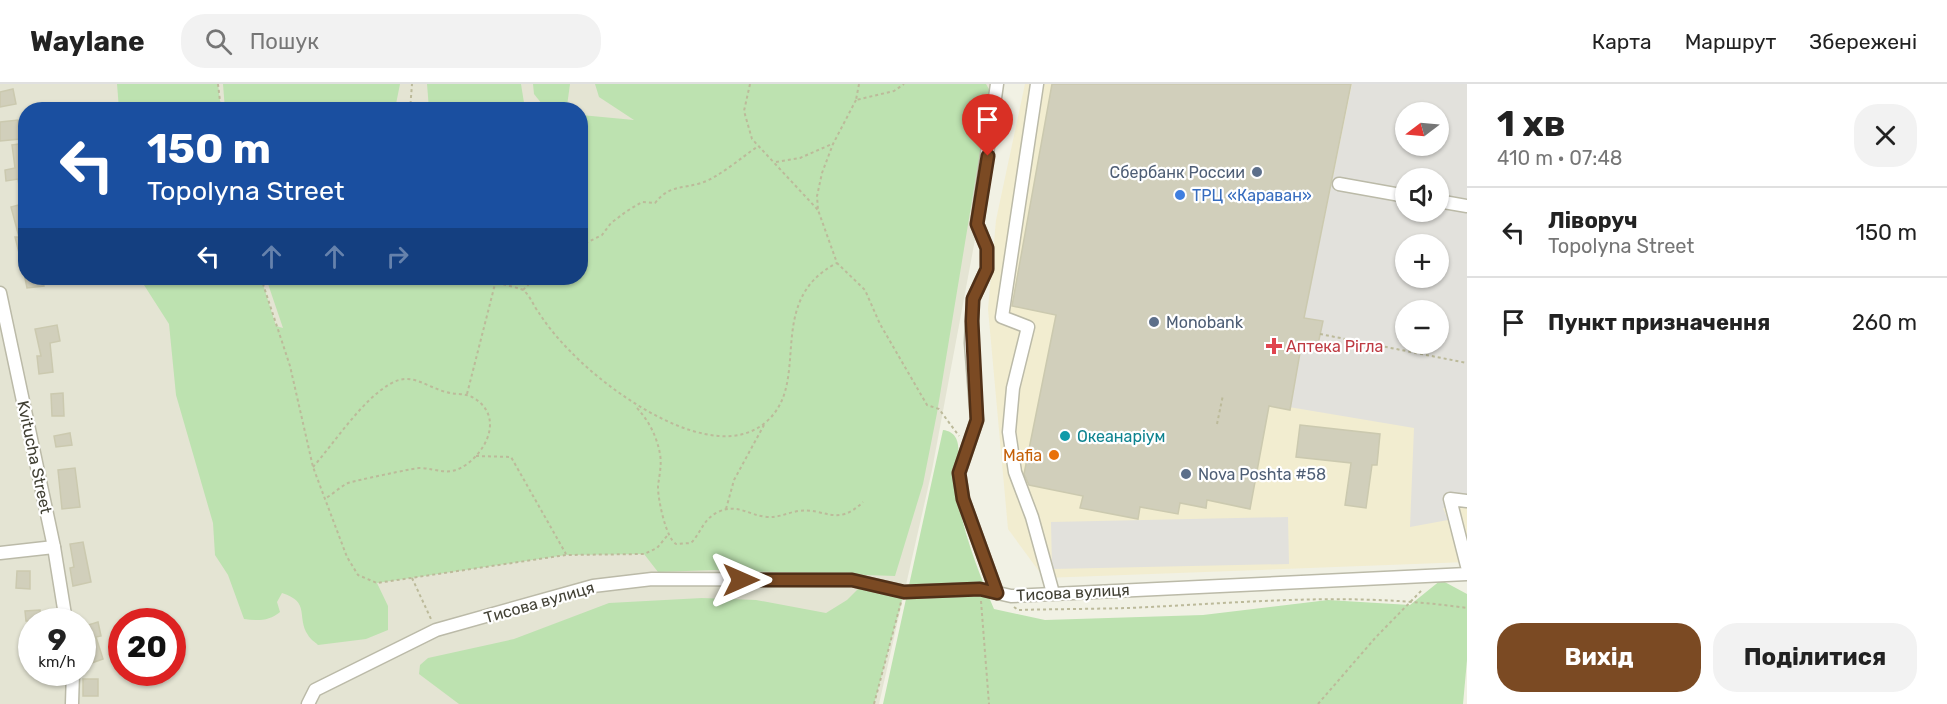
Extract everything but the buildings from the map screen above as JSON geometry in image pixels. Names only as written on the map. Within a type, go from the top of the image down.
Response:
[{"type":"street","points":[[997,84],[977,224],[987,248],[987,269],[973,299],[971,343],[977,420],[959,473],[963,499],[997,593]]},
{"type":"street","points":[[1037,84],[1002,317],[1028,327],[1013,388],[1009,432],[1015,472],[1032,518],[1053,593]]},
{"type":"street","points":[[1339,184],[1395,194]]},
{"type":"street","points":[[1449,203],[1467,207]]},
{"type":"street","name":"Kvitucha Street","points":[[0,293],[54,547],[64,608]]},
{"type":"street","points":[[1467,501],[1450,499],[1467,566]]},
{"type":"street","points":[[0,553],[54,547]]},
{"type":"street","name":"Тисова вулиця","points":[[308,704],[315,690],[436,630],[593,586],[652,579],[852,580],[904,592],[980,589],[1011,596],[1467,574]]},
{"type":"street","points":[[72,704],[73,686]]},
{"type":"path","points":[[218,84],[220,102]]},
{"type":"path","points":[[411,102],[412,84]]},
{"type":"path","points":[[750,84],[746,96],[745,116],[748,130],[757,147],[776,162],[818,210]]},
{"type":"path","points":[[859,84],[856,100],[833,144],[817,196],[818,210],[837,263],[865,290],[880,324],[927,405],[939,409],[953,430],[967,444]]},
{"type":"path","points":[[856,100],[881,96],[904,84]]},
{"type":"path","points":[[776,162],[805,156],[833,144]]},
{"type":"path","points":[[588,242],[602,235],[611,223],[642,202],[655,203],[673,188],[702,183],[757,147]]},
{"type":"path","points":[[726,509],[734,480],[764,424],[777,410],[784,393],[793,322],[798,304],[816,278],[837,263]]},
{"type":"path","points":[[263,285],[290,366],[313,467],[347,558],[358,575],[376,583],[566,555],[644,554],[657,548],[668,536]]},
{"type":"path","points":[[467,395],[495,285]]},
{"type":"path","points":[[500,285],[523,290],[554,333],[572,353],[633,404],[647,420],[658,446],[661,467],[658,488],[668,536],[677,545],[688,544],[707,519],[726,509],[744,509],[769,517],[811,511],[837,516],[851,511],[863,502]]},
{"type":"path","points":[[523,290],[528,285]]},
{"type":"path","points":[[1320,334],[1467,363]]},
{"type":"path","points":[[313,467],[368,403],[391,383],[410,378],[446,392],[467,395],[482,404],[490,423],[487,442],[464,466],[450,471],[435,472],[421,468],[349,483],[325,499]]},
{"type":"path","points":[[1217,424],[1223,395]]},
{"type":"path","points":[[633,404],[663,420],[712,434],[739,435],[764,424]]},
{"type":"path","points":[[476,456],[511,457],[566,555]]},
{"type":"path","points":[[1318,704],[1412,600],[1439,575]]},
{"type":"path","points":[[412,578],[436,630]]},
{"type":"path","points":[[980,589],[989,704]]},
{"type":"path","points":[[874,704],[904,592]]},
{"type":"path","points":[[1008,604],[1018,610],[1129,608],[1331,597],[1412,600],[1467,608]]},
{"type":"shaded area","points":[[0,84],[1004,84],[932,470],[879,704],[0,704]]},
{"type":"shaded area","points":[[1025,84],[1467,84],[1467,562],[1044,578],[1008,529],[988,309],[996,220]]},
{"type":"shaded area","points":[[1352,84],[1467,84],[1467,506],[1443,508],[1448,520],[1410,527],[1414,428],[1289,407],[1301,347],[1317,348],[1323,322],[1304,318]]},
{"type":"shaded area","points":[[1288,517],[1289,564],[1052,569],[1051,522]]},
{"type":"green space","points":[[117,84],[218,84],[220,102],[118,102]]},
{"type":"green space","points":[[223,84],[400,84],[396,102],[224,102]]},
{"type":"green space","points":[[427,84],[521,84],[524,102],[428,102]]},
{"type":"green space","points":[[533,84],[570,84],[568,102],[540,102],[534,94]]},
{"type":"green space","points":[[595,84],[986,84],[990,91],[937,413],[923,484],[895,576],[715,570],[658,572],[644,554],[566,555],[377,583],[388,606],[388,630],[366,639],[318,645],[310,638],[305,628],[300,605],[282,593],[277,602],[280,612],[276,615],[263,620],[244,619],[228,575],[215,555],[213,523],[176,395],[169,324],[144,285],[263,285],[276,326],[283,328],[268,285],[588,285],[588,116],[634,120],[599,97]]},
{"type":"green space","points":[[943,430],[951,432],[958,444],[956,482],[961,514],[976,563],[994,609],[1045,620],[1203,615],[1328,600],[1410,605],[1441,580],[1467,594],[1467,660],[1463,704],[883,704]]},
{"type":"green space","points":[[864,583],[904,592],[874,704],[459,704],[419,674],[420,665],[428,658],[514,639],[609,603],[702,598],[756,600],[826,613],[847,600]]},
{"type":"place","name":"Сбербанк России","points":[[1257,172]]},
{"type":"place","name":"ТРЦ «Караван»","points":[[1180,195]]},
{"type":"place","name":"Monobank","points":[[1154,322]]},
{"type":"place","name":"Аптека Рігла","points":[[1274,346]]},
{"type":"place","name":"Океанаріум","points":[[1065,436]]},
{"type":"place","name":"Mafia","points":[[1054,455]]},
{"type":"place","name":"Nova Poshta #58","points":[[1186,474]]},
{"type":"route","points":[[741,580],[852,580],[904,592],[980,589],[997,593],[963,499],[959,473],[977,420],[975,370],[971,343],[973,299],[987,269],[987,248],[977,224],[988,156]]}]
